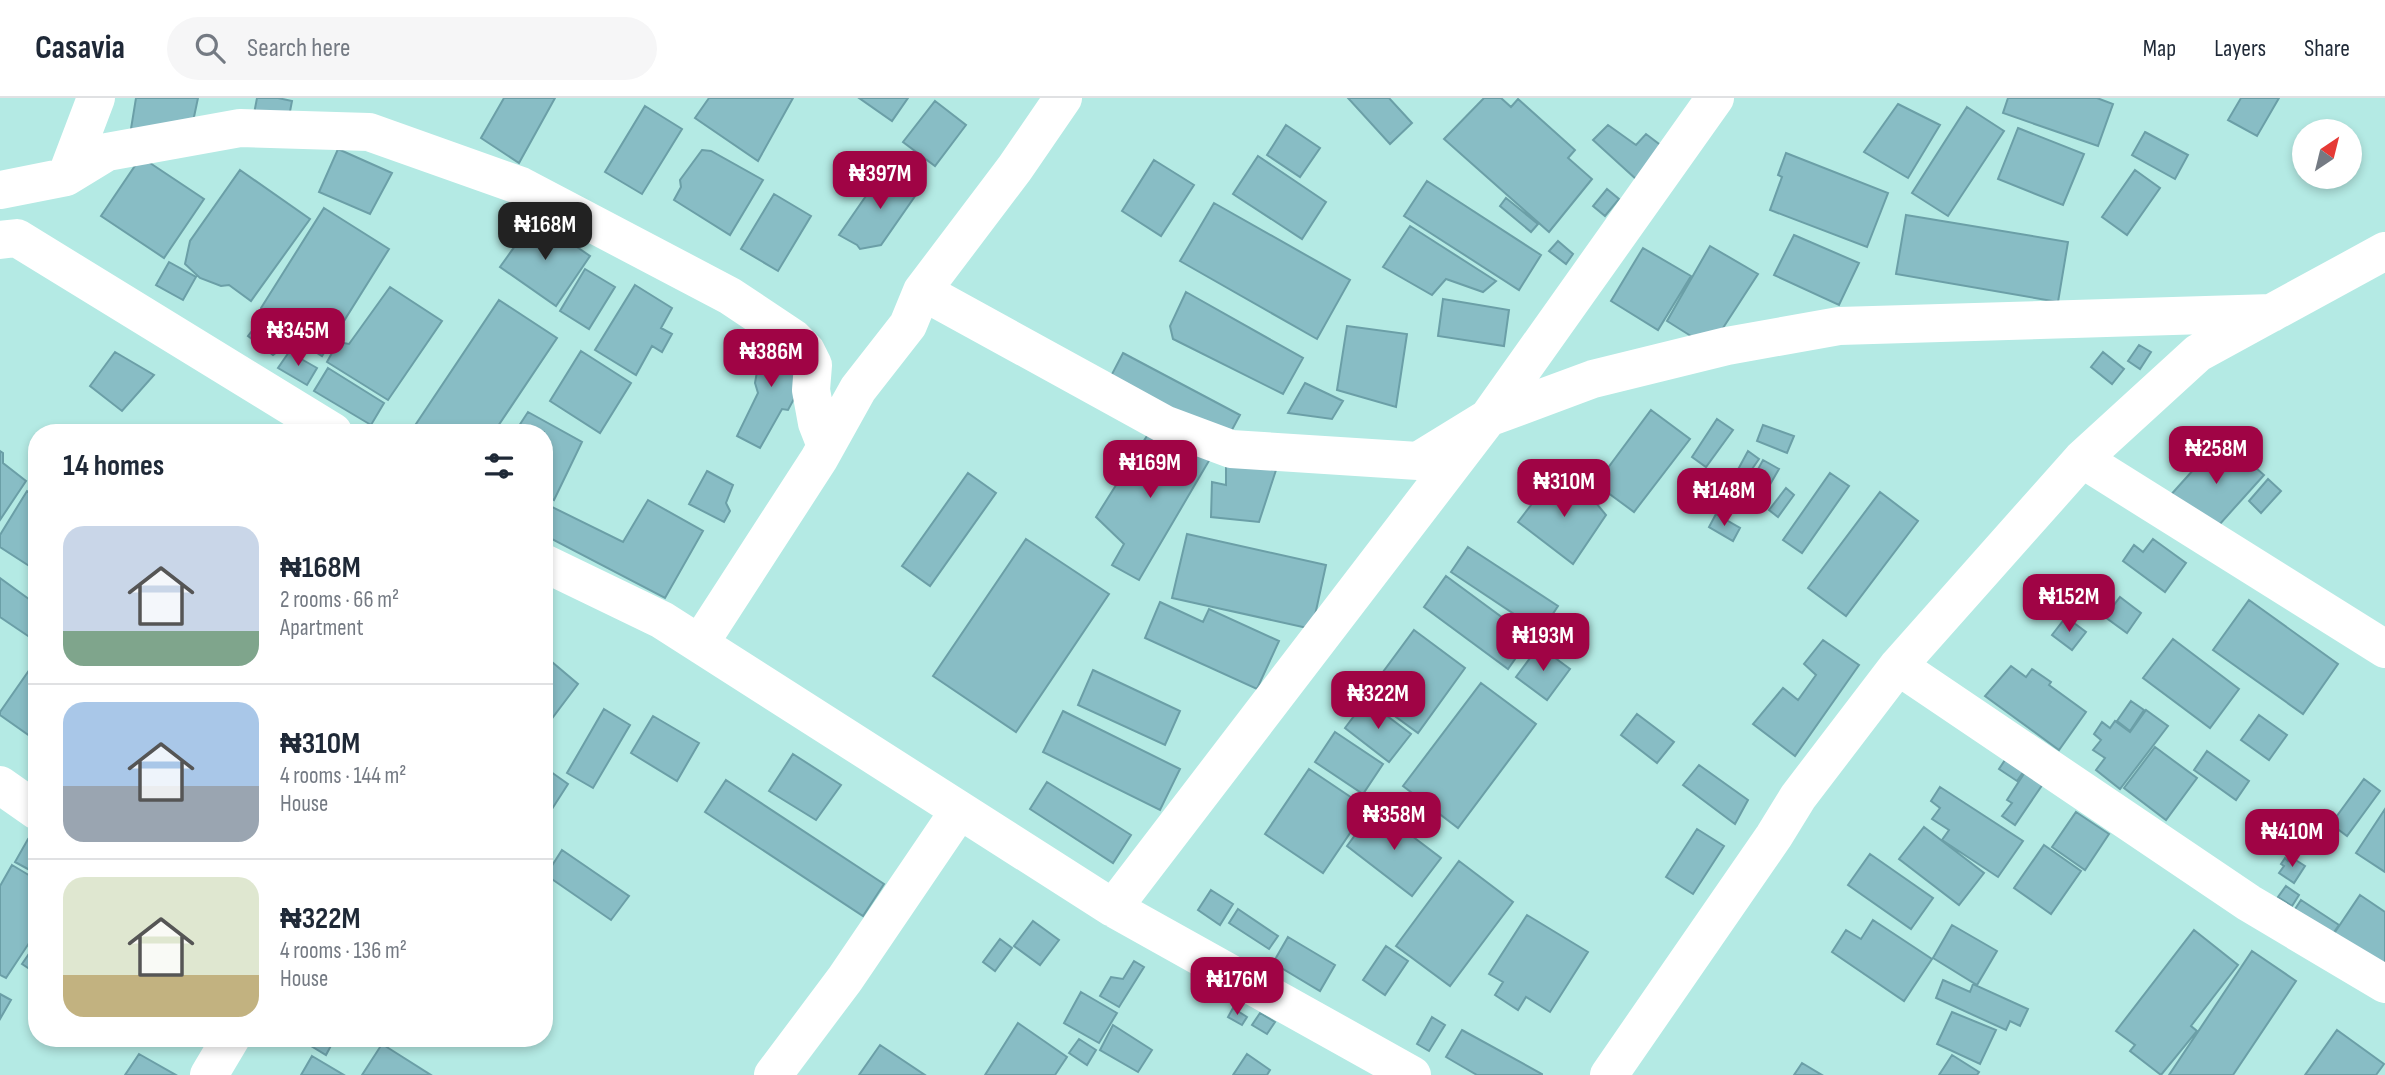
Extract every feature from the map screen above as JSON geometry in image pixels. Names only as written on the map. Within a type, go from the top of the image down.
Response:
[{"type":"street","points":[[66,177],[96,98]]},
{"type":"street","points":[[700,643],[826,446],[858,389],[908,325],[922,291],[1015,168],[1063,98]]},
{"type":"street","points":[[1113,908],[1488,418],[1715,98]]},
{"type":"street","points":[[0,190],[66,177],[107,152],[240,128],[369,132],[521,186],[730,296],[793,338],[806,351],[813,365],[811,390],[817,423],[826,446]]},
{"type":"street","points":[[6,235],[320,424]]},
{"type":"street","points":[[1609,1075],[1798,797],[1898,666],[2082,459],[2198,353],[2385,251]]},
{"type":"street","points":[[922,291],[1164,425],[1231,449],[1418,461],[1488,418],[1593,379],[1727,346],[1839,326],[2272,313]]},
{"type":"street","points":[[2130,317],[2198,353]]},
{"type":"street","points":[[2082,459],[2385,649]]},
{"type":"street","points":[[553,573],[662,620],[1113,908],[1412,1075]]},
{"type":"street","points":[[1898,666],[2249,903],[2385,984]]},
{"type":"street","points":[[0,785],[28,805]]},
{"type":"street","points":[[773,1075],[845,979],[959,811]]},
{"type":"street","points":[[209,1075],[226,1047]]},
{"type":"building","points":[[136,98],[198,98],[191,131],[129,141]]},
{"type":"building","points":[[257,98],[292,101],[287,127],[253,119]]},
{"type":"building","points":[[504,98],[555,98],[519,163],[481,138]]},
{"type":"building","points":[[709,98],[793,98],[758,161],[695,118]]},
{"type":"building","points":[[859,98],[908,98],[892,121]]},
{"type":"building","points":[[1348,98],[1389,98],[1412,123],[1390,144]]},
{"type":"building","points":[[1484,98],[1501,98],[1511,107],[1518,99],[1575,150],[1568,158],[1592,179],[1549,232],[1444,139]]},
{"type":"building","points":[[2008,98],[2097,98],[2113,104],[2098,146],[2003,113]]},
{"type":"building","points":[[2241,98],[2279,98],[2257,136],[2228,120]]},
{"type":"building","points":[[935,101],[966,125],[935,166],[903,142]]},
{"type":"building","points":[[1898,104],[1940,125],[1908,178],[1864,152]]},
{"type":"building","points":[[645,106],[682,129],[642,194],[605,172]]},
{"type":"building","points":[[1967,107],[2004,131],[1948,216],[1912,193]]},
{"type":"building","points":[[1286,125],[1320,148],[1300,177],[1267,155]]},
{"type":"building","points":[[1608,125],[1636,145],[1646,134],[1663,147],[1637,180],[1593,140]]},
{"type":"building","points":[[2018,128],[2084,154],[2063,205],[1998,179]]},
{"type":"building","points":[[2145,132],[2188,155],[2175,179],[2132,155]]},
{"type":"building","points":[[338,149],[392,173],[370,214],[319,192]]},
{"type":"building","points":[[702,150],[711,151],[763,180],[730,235],[674,200],[681,187],[680,180]]},
{"type":"building","points":[[1786,153],[1888,193],[1867,247],[1770,210],[1782,177],[1778,175]]},
{"type":"building","points":[[1258,156],[1326,202],[1302,239],[1233,194]]},
{"type":"building","points":[[141,157],[204,199],[164,258],[101,216]]},
{"type":"building","points":[[1154,160],[1194,185],[1161,236],[1122,211]]},
{"type":"building","points":[[886,167],[920,189],[881,245],[860,249],[839,235]]},
{"type":"building","points":[[240,170],[310,219],[251,301],[229,285],[221,286],[200,278],[185,264],[190,241]]},
{"type":"building","points":[[2135,170],[2160,188],[2127,235],[2102,217]]},
{"type":"building","points":[[1427,181],[1541,255],[1519,290],[1404,216]]},
{"type":"building","points":[[1607,189],[1619,199],[1605,216],[1593,206]]},
{"type":"building","points":[[774,194],[811,216],[778,271],[741,249]]},
{"type":"building","points":[[1506,198],[1538,224],[1531,232],[1500,206]]},
{"type":"building","points":[[1214,203],[1350,280],[1317,339],[1180,261]]},
{"type":"building","points":[[324,208],[389,249],[322,356],[295,339],[273,355],[248,336],[261,319],[261,308]]},
{"type":"building","points":[[1906,215],[2068,242],[2058,302],[1896,274]]},
{"type":"building","points":[[535,218],[590,256],[556,306],[500,267]]},
{"type":"building","points":[[1410,226],[1496,281],[1483,292],[1446,279],[1432,295],[1383,267]]},
{"type":"building","points":[[1794,235],[1859,263],[1839,305],[1774,275]]},
{"type":"building","points":[[1558,241],[1573,254],[1566,264],[1549,251]]},
{"type":"building","points":[[1710,246],[1758,274],[1710,348],[1667,321]]},
{"type":"building","points":[[1643,248],[1691,276],[1658,330],[1611,301]]},
{"type":"building","points":[[169,262],[196,277],[183,300],[156,285]]},
{"type":"building","points":[[585,269],[615,287],[589,329],[560,311]]},
{"type":"building","points":[[635,285],[672,308],[661,328],[672,334],[662,352],[652,346],[636,375],[595,350]]},
{"type":"building","points":[[390,287],[442,321],[388,400],[327,362],[338,342],[349,344]]},
{"type":"building","points":[[1186,292],[1303,358],[1283,394],[1173,339],[1170,326]]},
{"type":"building","points":[[1443,299],[1509,310],[1504,346],[1438,336]]},
{"type":"building","points":[[499,300],[557,338],[499,424],[416,424]]},
{"type":"building","points":[[1347,326],[1407,334],[1396,407],[1337,390]]},
{"type":"building","points":[[758,337],[805,362],[802,384],[788,410],[782,409],[760,448],[737,436],[758,393],[755,383],[758,366],[748,357]]},
{"type":"building","points":[[2139,345],[2151,352],[2140,369],[2128,361]]},
{"type":"building","points":[[581,351],[631,383],[600,433],[550,401]]},
{"type":"building","points":[[115,352],[154,375],[122,411],[90,386]]},
{"type":"building","points":[[289,352],[317,368],[307,385],[278,368]]},
{"type":"building","points":[[2103,352],[2124,369],[2112,384],[2091,367]]},
{"type":"building","points":[[1123,353],[1240,415],[1226,441],[1110,378]]},
{"type":"building","points":[[328,368],[384,403],[369,424],[314,391]]},
{"type":"building","points":[[1305,383],[1343,401],[1332,419],[1288,413]]},
{"type":"building","points":[[1651,410],[1690,439],[1634,512],[1596,484]]},
{"type":"building","points":[[528,412],[550,424],[520,424]]},
{"type":"building","points":[[1717,419],[1733,430],[1706,467],[1692,457]]},
{"type":"building","points":[[1763,425],[1794,436],[1787,453],[1757,441]]},
{"type":"building","points":[[553,426],[582,442],[553,499]]},
{"type":"building","points":[[1150,431],[1210,459],[1139,580],[1112,565],[1124,544],[1096,517]]},
{"type":"building","points":[[2222,438],[2264,475],[2210,535],[2168,498]]},
{"type":"building","points":[[0,451],[3,453],[3,463],[26,481],[0,520]]},
{"type":"building","points":[[1748,451],[1759,459],[1743,482],[1735,475]]},
{"type":"building","points":[[1763,460],[1779,469],[1768,488],[1752,480]]},
{"type":"building","points":[[1226,465],[1277,467],[1259,522],[1211,517],[1212,482],[1226,485]]},
{"type":"building","points":[[707,471],[733,485],[726,503],[730,511],[724,522],[689,504]]},
{"type":"building","points":[[968,473],[996,493],[930,586],[902,566]]},
{"type":"building","points":[[1830,473],[1849,486],[1802,553],[1783,540]]},
{"type":"building","points":[[2268,479],[2281,491],[2261,513],[2249,501]]},
{"type":"building","points":[[1548,483],[1557,489],[1566,486],[1581,491],[1586,489],[1596,496],[1596,503],[1606,515],[1573,564],[1518,522]]},
{"type":"building","points":[[1786,488],[1794,495],[1778,517],[1769,510]]},
{"type":"building","points":[[28,492],[28,565],[0,547],[0,535]]},
{"type":"building","points":[[1880,492],[1918,521],[1846,616],[1808,588]]},
{"type":"building","points":[[648,500],[703,531],[665,598],[553,540],[553,507],[623,542]]},
{"type":"building","points":[[1716,514],[1740,528],[1733,541],[1709,527]]},
{"type":"building","points":[[1187,534],[1326,565],[1312,629],[1172,598]]},
{"type":"building","points":[[1026,539],[1109,594],[1016,732],[933,676]]},
{"type":"building","points":[[2153,539],[2186,563],[2165,592],[2123,561],[2134,545],[2143,552]]},
{"type":"building","points":[[1468,547],[1558,606],[1541,632],[1451,572]]},
{"type":"building","points":[[1446,576],[1530,638],[1508,669],[1424,607]]},
{"type":"building","points":[[0,578],[28,598],[28,636],[0,617]]},
{"type":"building","points":[[2120,597],[2141,613],[2127,633],[2105,617]]},
{"type":"building","points":[[2249,600],[2338,664],[2303,714],[2213,650]]},
{"type":"building","points":[[1160,602],[1203,622],[1209,609],[1279,641],[1257,689],[1145,638]]},
{"type":"building","points":[[2066,617],[2086,632],[2072,650],[2052,635]]},
{"type":"building","points":[[1414,630],[1465,668],[1418,733],[1366,695]]},
{"type":"building","points":[[2173,639],[2239,689],[2210,728],[2143,678]]},
{"type":"building","points":[[1823,640],[1859,665],[1795,756],[1753,724],[1783,688],[1798,700],[1816,675],[1804,664]]},
{"type":"building","points":[[1539,646],[1570,669],[1547,700],[1516,677]]},
{"type":"building","points":[[553,663],[578,684],[553,717]]},
{"type":"building","points":[[2011,666],[2026,677],[2032,669],[2086,712],[2059,750],[1985,696]]},
{"type":"building","points":[[1093,670],[1180,711],[1165,745],[1078,705]]},
{"type":"building","points":[[28,672],[28,735],[0,715]]},
{"type":"building","points":[[1481,683],[1536,724],[1458,828],[1403,786]]},
{"type":"building","points":[[1366,700],[1411,734],[1389,762],[1345,728]]},
{"type":"building","points":[[2131,701],[2144,710],[2130,731],[2117,721]]},
{"type":"building","points":[[604,709],[630,725],[593,788],[567,773]]},
{"type":"building","points":[[2146,710],[2168,726],[2120,789],[2096,770],[2105,758],[2093,750],[2101,740],[2094,734],[2102,722],[2110,728],[2115,721],[2130,732]]},
{"type":"building","points":[[1063,711],[1180,769],[1160,810],[1043,752]]},
{"type":"building","points":[[1637,714],[1674,742],[1657,763],[1621,735]]},
{"type":"building","points":[[2259,715],[2287,735],[2269,760],[2241,740]]},
{"type":"building","points":[[653,716],[699,743],[677,781],[631,753]]},
{"type":"building","points":[[1335,732],[1383,764],[1363,794],[1315,762]]},
{"type":"building","points":[[2155,747],[2197,778],[2166,820],[2124,788]]},
{"type":"building","points":[[2013,748],[2031,761],[2017,781],[1999,769]]},
{"type":"building","points":[[2207,751],[2249,781],[2236,800],[2194,770]]},
{"type":"building","points":[[793,754],[841,785],[816,820],[769,791]]},
{"type":"building","points":[[1699,765],[1748,800],[1735,824],[1683,785]]},
{"type":"building","points":[[1309,769],[1367,808],[1323,873],[1265,834]]},
{"type":"building","points":[[2027,769],[2045,781],[2015,825],[2002,816],[2012,803],[2007,800]]},
{"type":"building","points":[[553,773],[568,784],[553,807]]},
{"type":"building","points":[[2364,779],[2380,791],[2347,836],[2331,824]]},
{"type":"building","points":[[726,780],[884,884],[863,916],[705,812]]},
{"type":"building","points":[[1047,782],[1131,835],[1113,863],[1030,809]]},
{"type":"building","points":[[1940,787],[2023,841],[1998,877],[1942,840],[1949,830],[1932,819],[1940,808],[1931,801]]},
{"type":"building","points":[[1375,808],[1441,858],[1412,896],[1347,846]]},
{"type":"building","points":[[2385,809],[2385,872],[2356,853]]},
{"type":"building","points":[[2076,812],[2109,834],[2085,870],[2052,847]]},
{"type":"building","points":[[1924,827],[1984,873],[1959,905],[1899,859]]},
{"type":"building","points":[[1697,829],[1724,846],[1693,894],[1666,877]]},
{"type":"building","points":[[28,839],[28,869],[15,862]]},
{"type":"building","points":[[2044,845],[2081,871],[2051,914],[2014,888]]},
{"type":"building","points":[[562,850],[629,896],[611,920],[553,880],[553,864]]},
{"type":"building","points":[[1870,854],[1933,898],[1911,929],[1848,885]]},
{"type":"building","points":[[2291,857],[2305,866],[2294,883],[2279,873],[2285,858],[2288,861]]},
{"type":"building","points":[[1459,861],[1513,902],[1450,986],[1396,946]]},
{"type":"building","points":[[12,865],[28,875],[28,945],[6,978],[0,975],[0,886]]},
{"type":"building","points":[[2286,886],[2299,895],[2292,906],[2278,897]]},
{"type":"building","points":[[1211,890],[1233,904],[1220,925],[1198,910]]},
{"type":"building","points":[[2360,895],[2385,912],[2385,974],[2331,938]]},
{"type":"building","points":[[2301,900],[2339,925],[2325,945],[2288,920]]},
{"type":"building","points":[[1238,909],[1278,936],[1269,949],[1229,923]]},
{"type":"building","points":[[1527,915],[1588,952],[1550,1012],[1526,997],[1518,1010],[1495,995],[1503,982],[1489,974]]},
{"type":"building","points":[[1873,920],[1932,959],[1904,1001],[1832,952],[1846,930],[1861,939]]},
{"type":"building","points":[[1033,921],[1059,940],[1040,965],[1014,946]]},
{"type":"building","points":[[1952,925],[1997,951],[1977,985],[1933,958]]},
{"type":"building","points":[[2194,930],[2238,965],[2191,1026],[2197,1031],[2161,1075],[2130,1051],[2135,1045],[2116,1031]]},
{"type":"building","points":[[1288,937],[1335,965],[1320,991],[1273,963]]},
{"type":"building","points":[[1000,939],[1012,948],[995,971],[983,962]]},
{"type":"building","points":[[1386,946],[1408,961],[1385,995],[1363,980]]},
{"type":"building","points":[[2252,951],[2296,981],[2233,1075],[2169,1075]]},
{"type":"building","points":[[28,955],[28,968],[22,964]]},
{"type":"building","points":[[1134,961],[1144,967],[1119,1007],[1100,996],[1111,977],[1123,979]]},
{"type":"building","points":[[1943,980],[1970,992],[1973,984],[2028,1009],[2020,1026],[2010,1021],[2006,1030],[1936,998]]},
{"type":"building","points":[[1081,992],[1117,1013],[1099,1043],[1064,1023]]},
{"type":"building","points":[[0,994],[11,1000],[0,1019]]},
{"type":"building","points":[[1233,1008],[1247,1017],[1242,1025],[1228,1017]]},
{"type":"building","points":[[1952,1012],[1996,1030],[1980,1064],[1937,1044]]},
{"type":"building","points":[[1260,1013],[1275,1022],[1267,1034],[1252,1025]]},
{"type":"building","points":[[1432,1017],[1445,1025],[1429,1051],[1417,1044]]},
{"type":"building","points":[[1018,1023],[1067,1057],[1055,1075],[985,1075]]},
{"type":"building","points":[[1113,1025],[1152,1050],[1138,1072],[1100,1050]]},
{"type":"building","points":[[1462,1030],[1542,1075],[1477,1075],[1446,1057]]},
{"type":"building","points":[[2337,1030],[2384,1064],[2376,1075],[2305,1075]]},
{"type":"building","points":[[1079,1039],[1096,1050],[1087,1065],[1069,1053]]},
{"type":"building","points":[[880,1045],[925,1075],[859,1075]]},
{"type":"building","points":[[313,1047],[330,1047],[326,1055]]},
{"type":"building","points":[[380,1047],[387,1047],[431,1075],[362,1075]]},
{"type":"building","points":[[139,1054],[176,1075],[125,1075]]},
{"type":"building","points":[[1247,1054],[1270,1070],[1267,1075],[1233,1075]]},
{"type":"building","points":[[1952,1055],[1979,1072],[1977,1075],[1939,1075]]},
{"type":"building","points":[[312,1056],[344,1075],[301,1075]]},
{"type":"building","points":[[1802,1063],[1822,1075],[1794,1075]]}]
